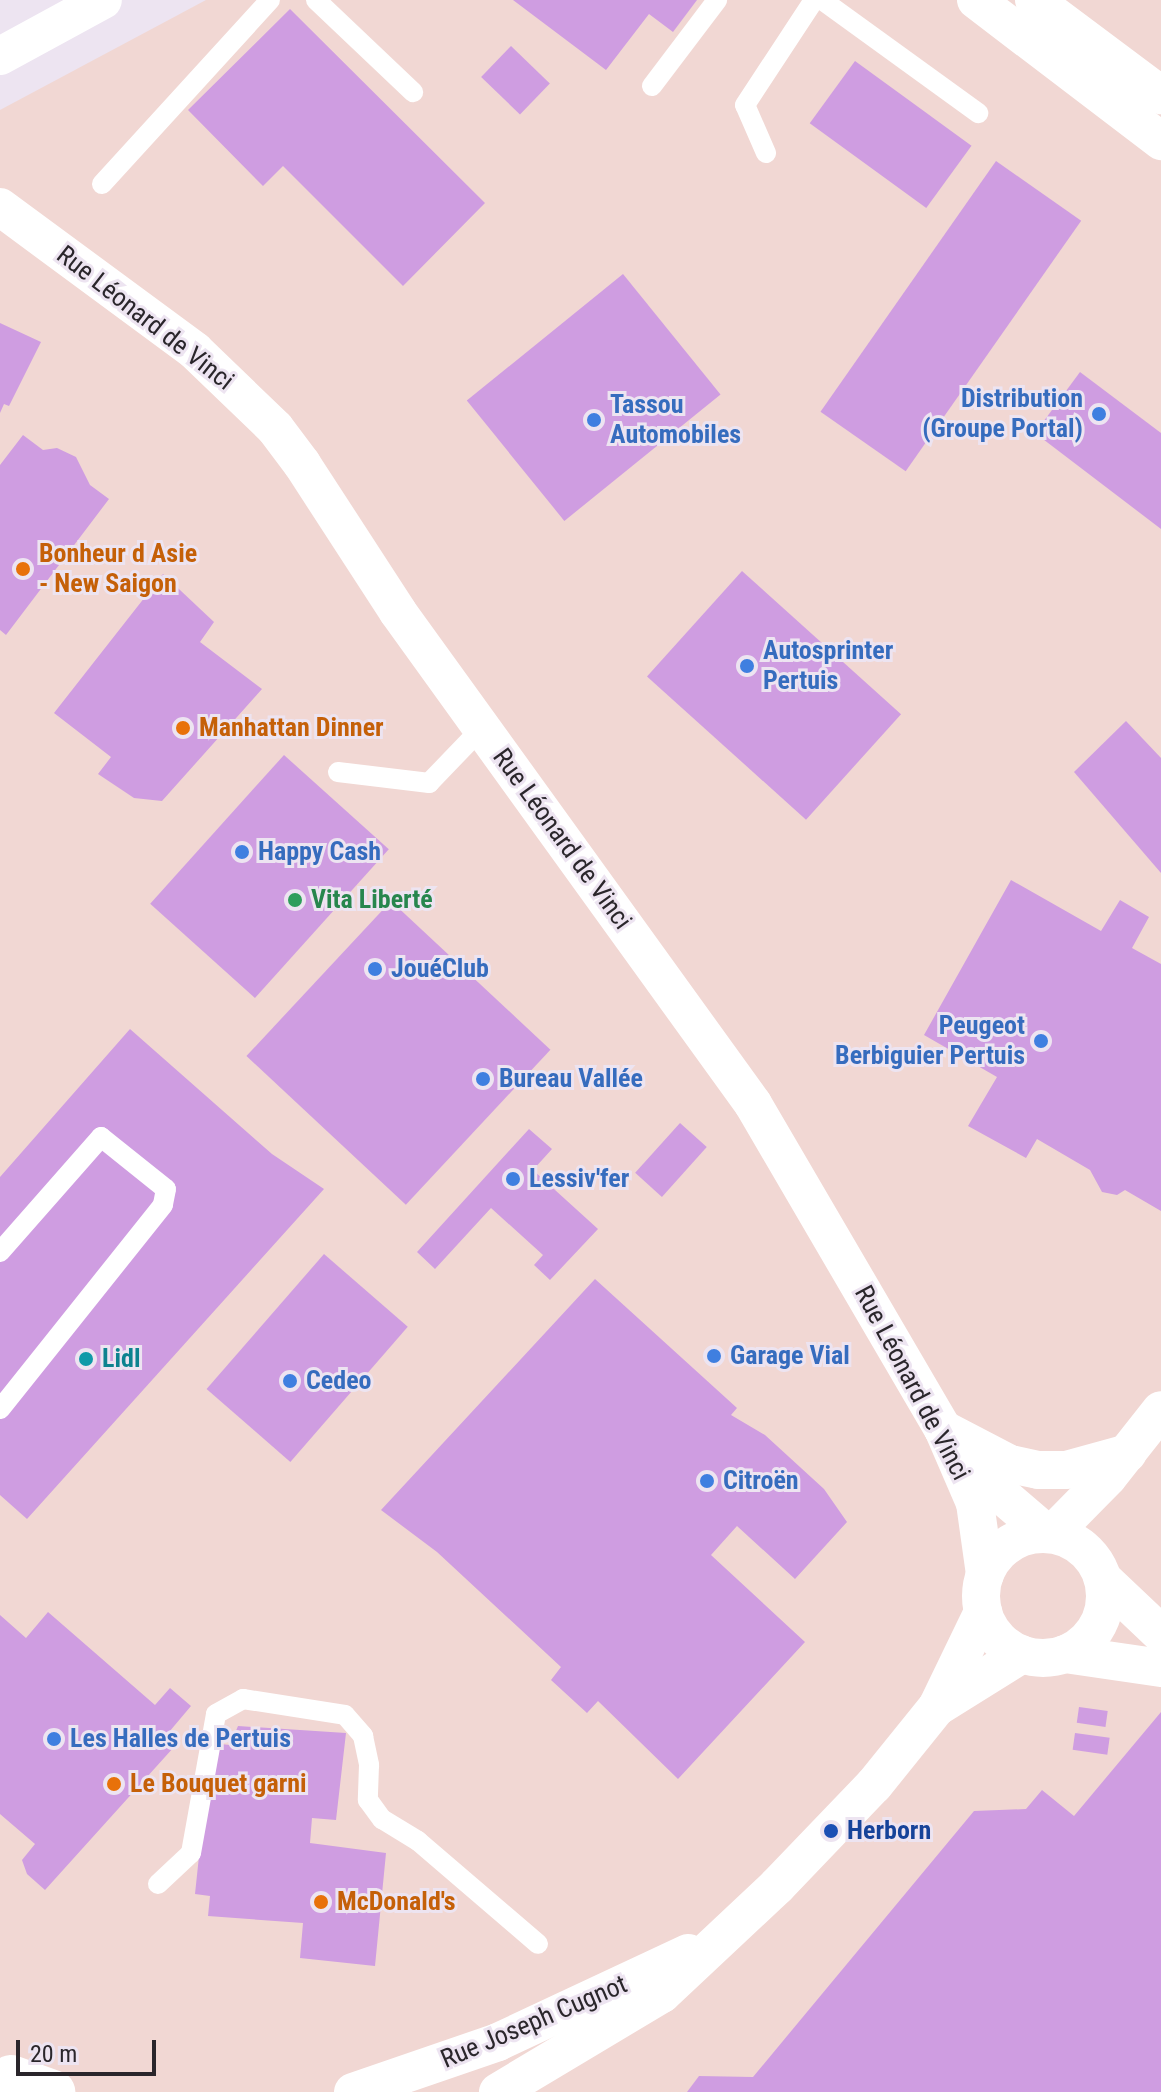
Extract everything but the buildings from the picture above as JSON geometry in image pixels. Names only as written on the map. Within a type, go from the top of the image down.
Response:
[{"type":"main road","points":[[10,2079],[53,2092]]},
{"type":"street","points":[[0,56],[103,0]]},
{"type":"street","points":[[976,0],[1161,141]]},
{"type":"street","points":[[1034,0],[1161,95]]},
{"type":"street","name":"Rue Léonard de Vinci","points":[[0,207],[171,331],[275,428],[482,728],[753,1104],[943,1429],[975,1503],[985,1574]]},
{"type":"street","points":[[1161,1410],[1118,1465],[1049,1533],[1010,1544],[985,1574],[983,1612],[991,1630],[1022,1654],[1044,1658],[1065,1654],[1161,1668]]},
{"type":"street","points":[[943,1429],[1010,1464],[1038,1470],[1118,1465]]},
{"type":"street","points":[[943,1429],[1004,1497],[1096,1566],[1161,1634]]},
{"type":"street","points":[[1065,1654],[1094,1632],[1106,1598],[1096,1566],[1118,1465]]},
{"type":"street","name":"Rue Joseph Cugnot","points":[[498,2092],[662,1994],[712,1941],[831,1831],[937,1707],[983,1612]]},
{"type":"street","name":"Rue Joseph Cugnot","points":[[937,1707],[1022,1654]]},
{"type":"street","name":"Rue Joseph Cugnot","points":[[353,2092],[498,2042],[712,1941]]},
{"type":"lane","points":[[102,184],[270,0]]},
{"type":"lane","points":[[316,0],[413,92]]},
{"type":"lane","points":[[652,86],[717,0]]},
{"type":"lane","points":[[766,153],[745,105],[814,0]]},
{"type":"lane","points":[[822,0],[978,113]]},
{"type":"lane","points":[[338,772],[429,783],[482,728]]},
{"type":"lane","points":[[0,1252],[101,1137],[166,1189],[163,1205],[0,1409]]},
{"type":"lane","points":[[158,1884],[191,1853],[216,1714],[243,1699],[345,1715],[363,1736],[369,1765],[368,1800],[382,1819],[418,1841],[538,1944]]},
{"type":"shaded area","points":[[206,0],[1161,0],[1161,2092],[0,2092],[0,110]]},
{"type":"place","name":"Distribution (Groupe Portal)","points":[[1099,414]]},
{"type":"place","name":"Tassou Automobiles","points":[[594,420]]},
{"type":"place","name":"Bonheur d Asie - New Saigon","points":[[23,569]]},
{"type":"place","name":"Autosprinter Pertuis","points":[[747,666]]},
{"type":"place","name":"Manhattan Dinner","points":[[183,728]]},
{"type":"place","name":"Happy Cash","points":[[242,852]]},
{"type":"place","name":"Vita Liberté","points":[[295,900]]},
{"type":"place","name":"JouéClub","points":[[375,969]]},
{"type":"place","name":"Peugeot Berbiguier Pertuis","points":[[1041,1041]]},
{"type":"place","name":"Bureau Vallée","points":[[483,1079]]},
{"type":"place","name":"Lessiv'fer","points":[[513,1179]]},
{"type":"place","name":"Garage Vial","points":[[714,1356]]},
{"type":"place","name":"Lidl","points":[[86,1359]]},
{"type":"place","name":"Cedeo","points":[[290,1381]]},
{"type":"place","name":"Citroën","points":[[707,1481]]},
{"type":"place","name":"Les Halles de Pertuis","points":[[54,1739]]},
{"type":"place","name":"Le Bouquet garni","points":[[114,1784]]},
{"type":"place","name":"Herborn","points":[[831,1831]]},
{"type":"place","name":"McDonald's","points":[[321,1902]]}]
